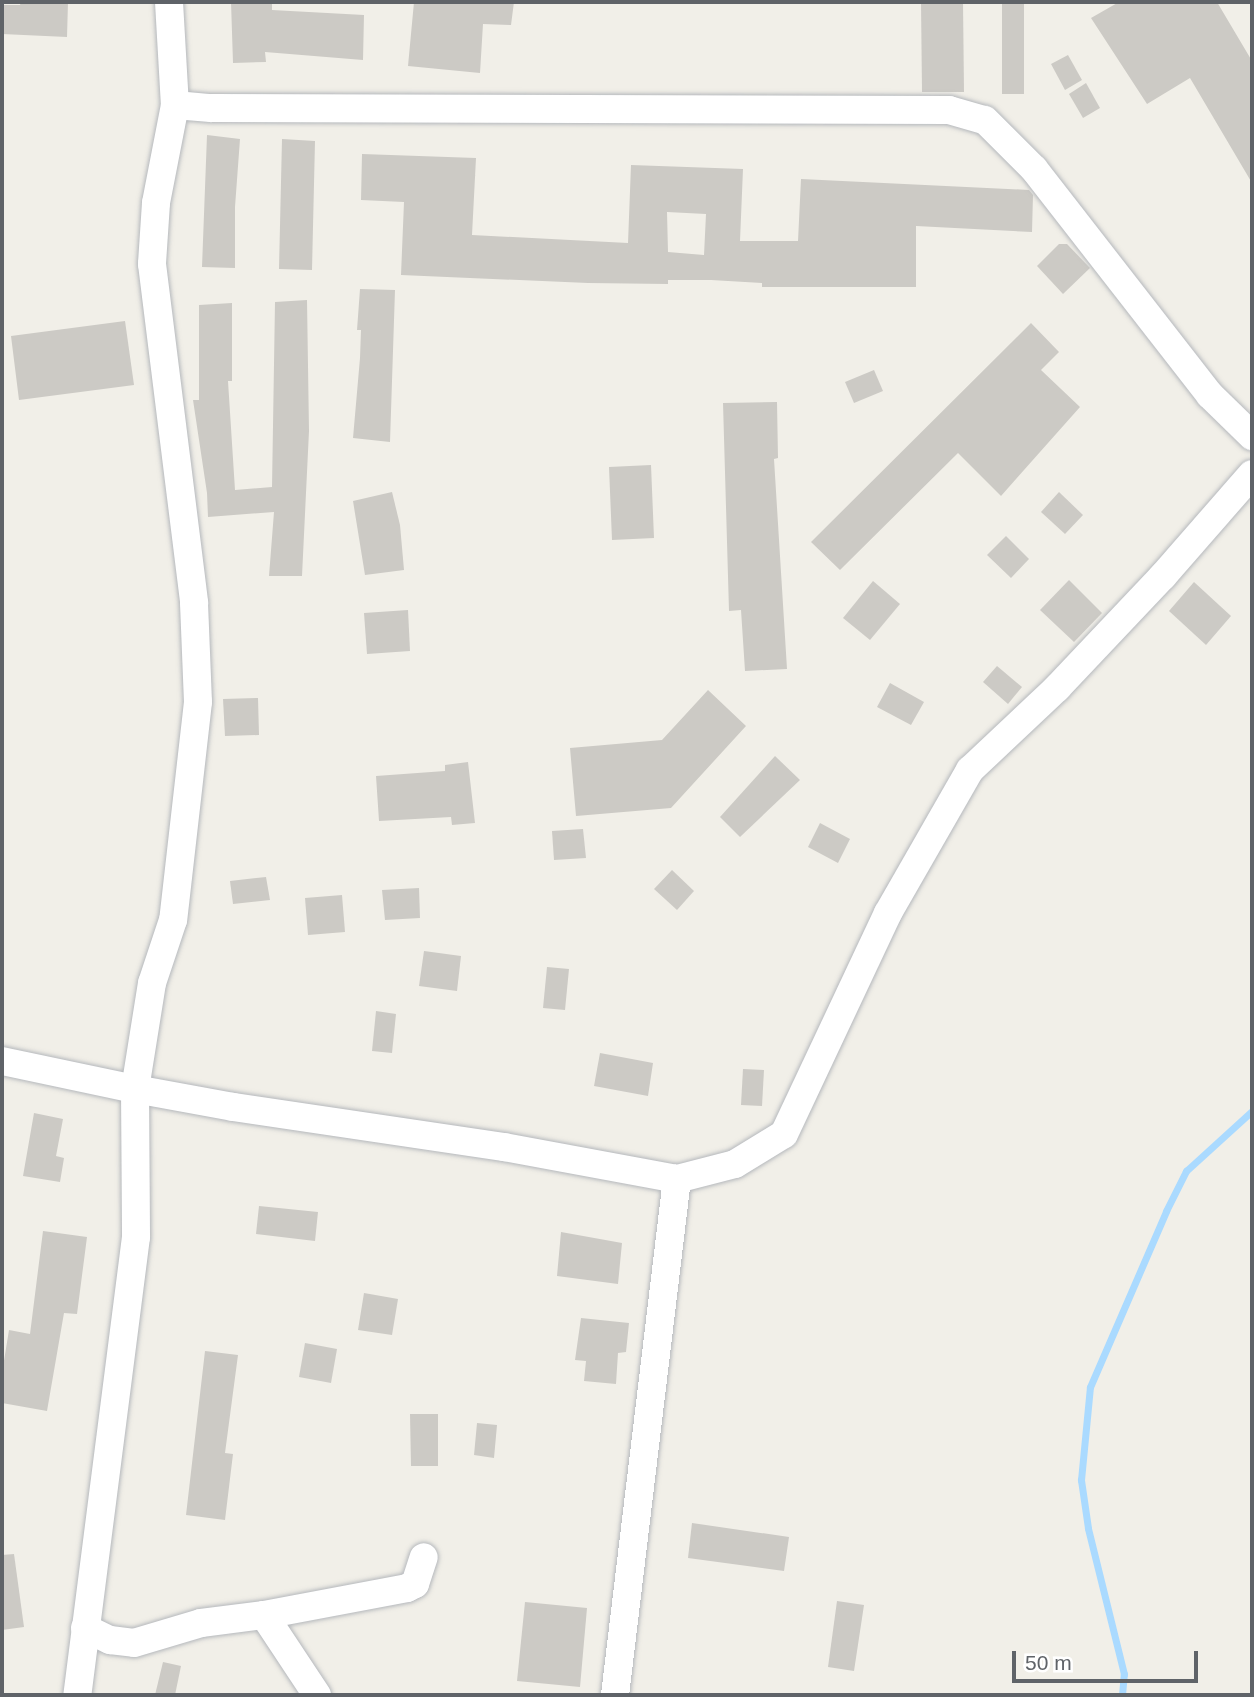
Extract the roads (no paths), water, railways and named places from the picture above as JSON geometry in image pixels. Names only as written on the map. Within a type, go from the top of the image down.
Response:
[{"type":"street","points":[[77,1695],[136,1237],[135,1089],[152,983],[173,919],[198,702],[194,603],[152,264],[157,192],[175,105],[169,2]]},
{"type":"street","points":[[175,105],[211,108],[949,110],[985,120],[1034,169],[1210,395],[1252,436]]},
{"type":"street","points":[[2,1061],[246,1110],[504,1147],[677,1179],[735,1164],[784,1134],[888,913],[970,770],[1057,688],[1163,576],[1252,474]]},
{"type":"street","points":[[615,1695],[677,1179]]},
{"type":"street","points":[[85,1628],[110,1640],[134,1643],[201,1623],[264,1615],[407,1588],[415,1584],[424,1557]]},
{"type":"street","points":[[264,1615],[317,1695]]},
{"type":"waterway","points":[[1122,1695],[1124,1674],[1088,1528],[1081,1480],[1090,1387],[1186,1171],[1252,1111]]}]
